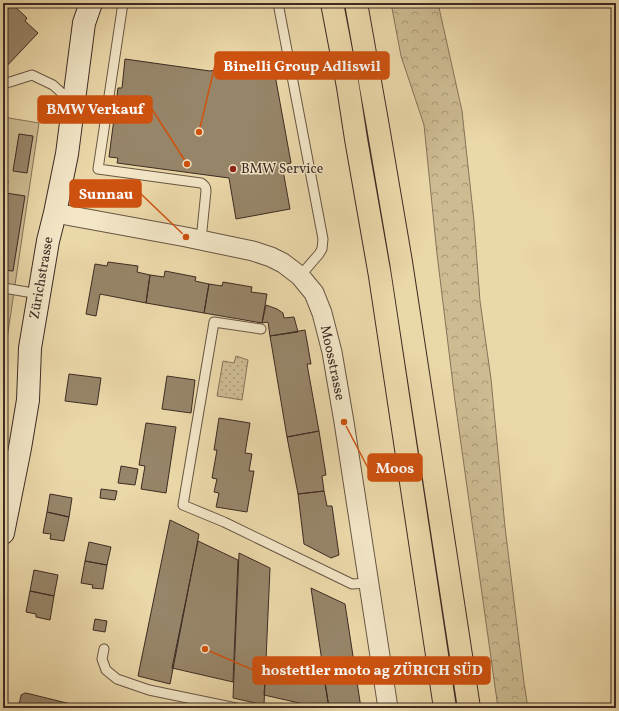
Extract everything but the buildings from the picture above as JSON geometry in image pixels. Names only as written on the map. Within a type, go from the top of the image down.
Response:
[{"type":"highway","points":[[332,3],[348,87],[380,276],[445,708]]},
{"type":"highway","points":[[358,7],[401,262],[470,708]]},
{"type":"main road","name":"Zürichstrasse","points":[[3,533],[24,428],[28,400],[30,348],[39,294],[48,241],[67,154],[74,105],[84,10]]},
{"type":"street","name":"Moosstrasse","points":[[55,213],[253,251],[283,263],[300,276],[314,293],[319,302],[332,352],[388,708]]},
{"type":"lane","points":[[123,3],[98,169],[204,184],[206,191],[201,240]]},
{"type":"lane","points":[[278,3],[323,239],[322,249],[319,254],[300,276]]},
{"type":"lane","points":[[3,83],[32,75],[53,85],[74,105]]},
{"type":"lane","points":[[4,288],[39,294]]},
{"type":"lane","points":[[262,329],[214,322],[183,505],[224,522],[352,584],[369,583]]},
{"type":"lane","points":[[104,649],[102,659],[106,670],[117,679],[149,690],[236,708]]},
{"type":"green space","points":[[391,3],[438,3],[462,111],[474,221],[480,301],[491,379],[505,527],[528,708],[498,708],[455,401],[437,254],[424,125],[401,56]]},
{"type":"green space","points":[[3,117],[39,123],[3,366]]},
{"type":"green space","points":[[236,356],[248,360],[242,400],[217,396],[223,361],[234,363]]},
{"type":"place","name":"Binelli Group Adliswil","points":[[199,132]]},
{"type":"place","name":"BMW Verkauf","points":[[187,164]]},
{"type":"place","name":"BMW Service","points":[[233,169]]},
{"type":"place","name":"Sunnau","points":[[186,237]]},
{"type":"place","name":"Moos","points":[[344,422]]},
{"type":"place","name":"hostettler moto ag ZÜRICH SÜD","points":[[205,649]]}]
